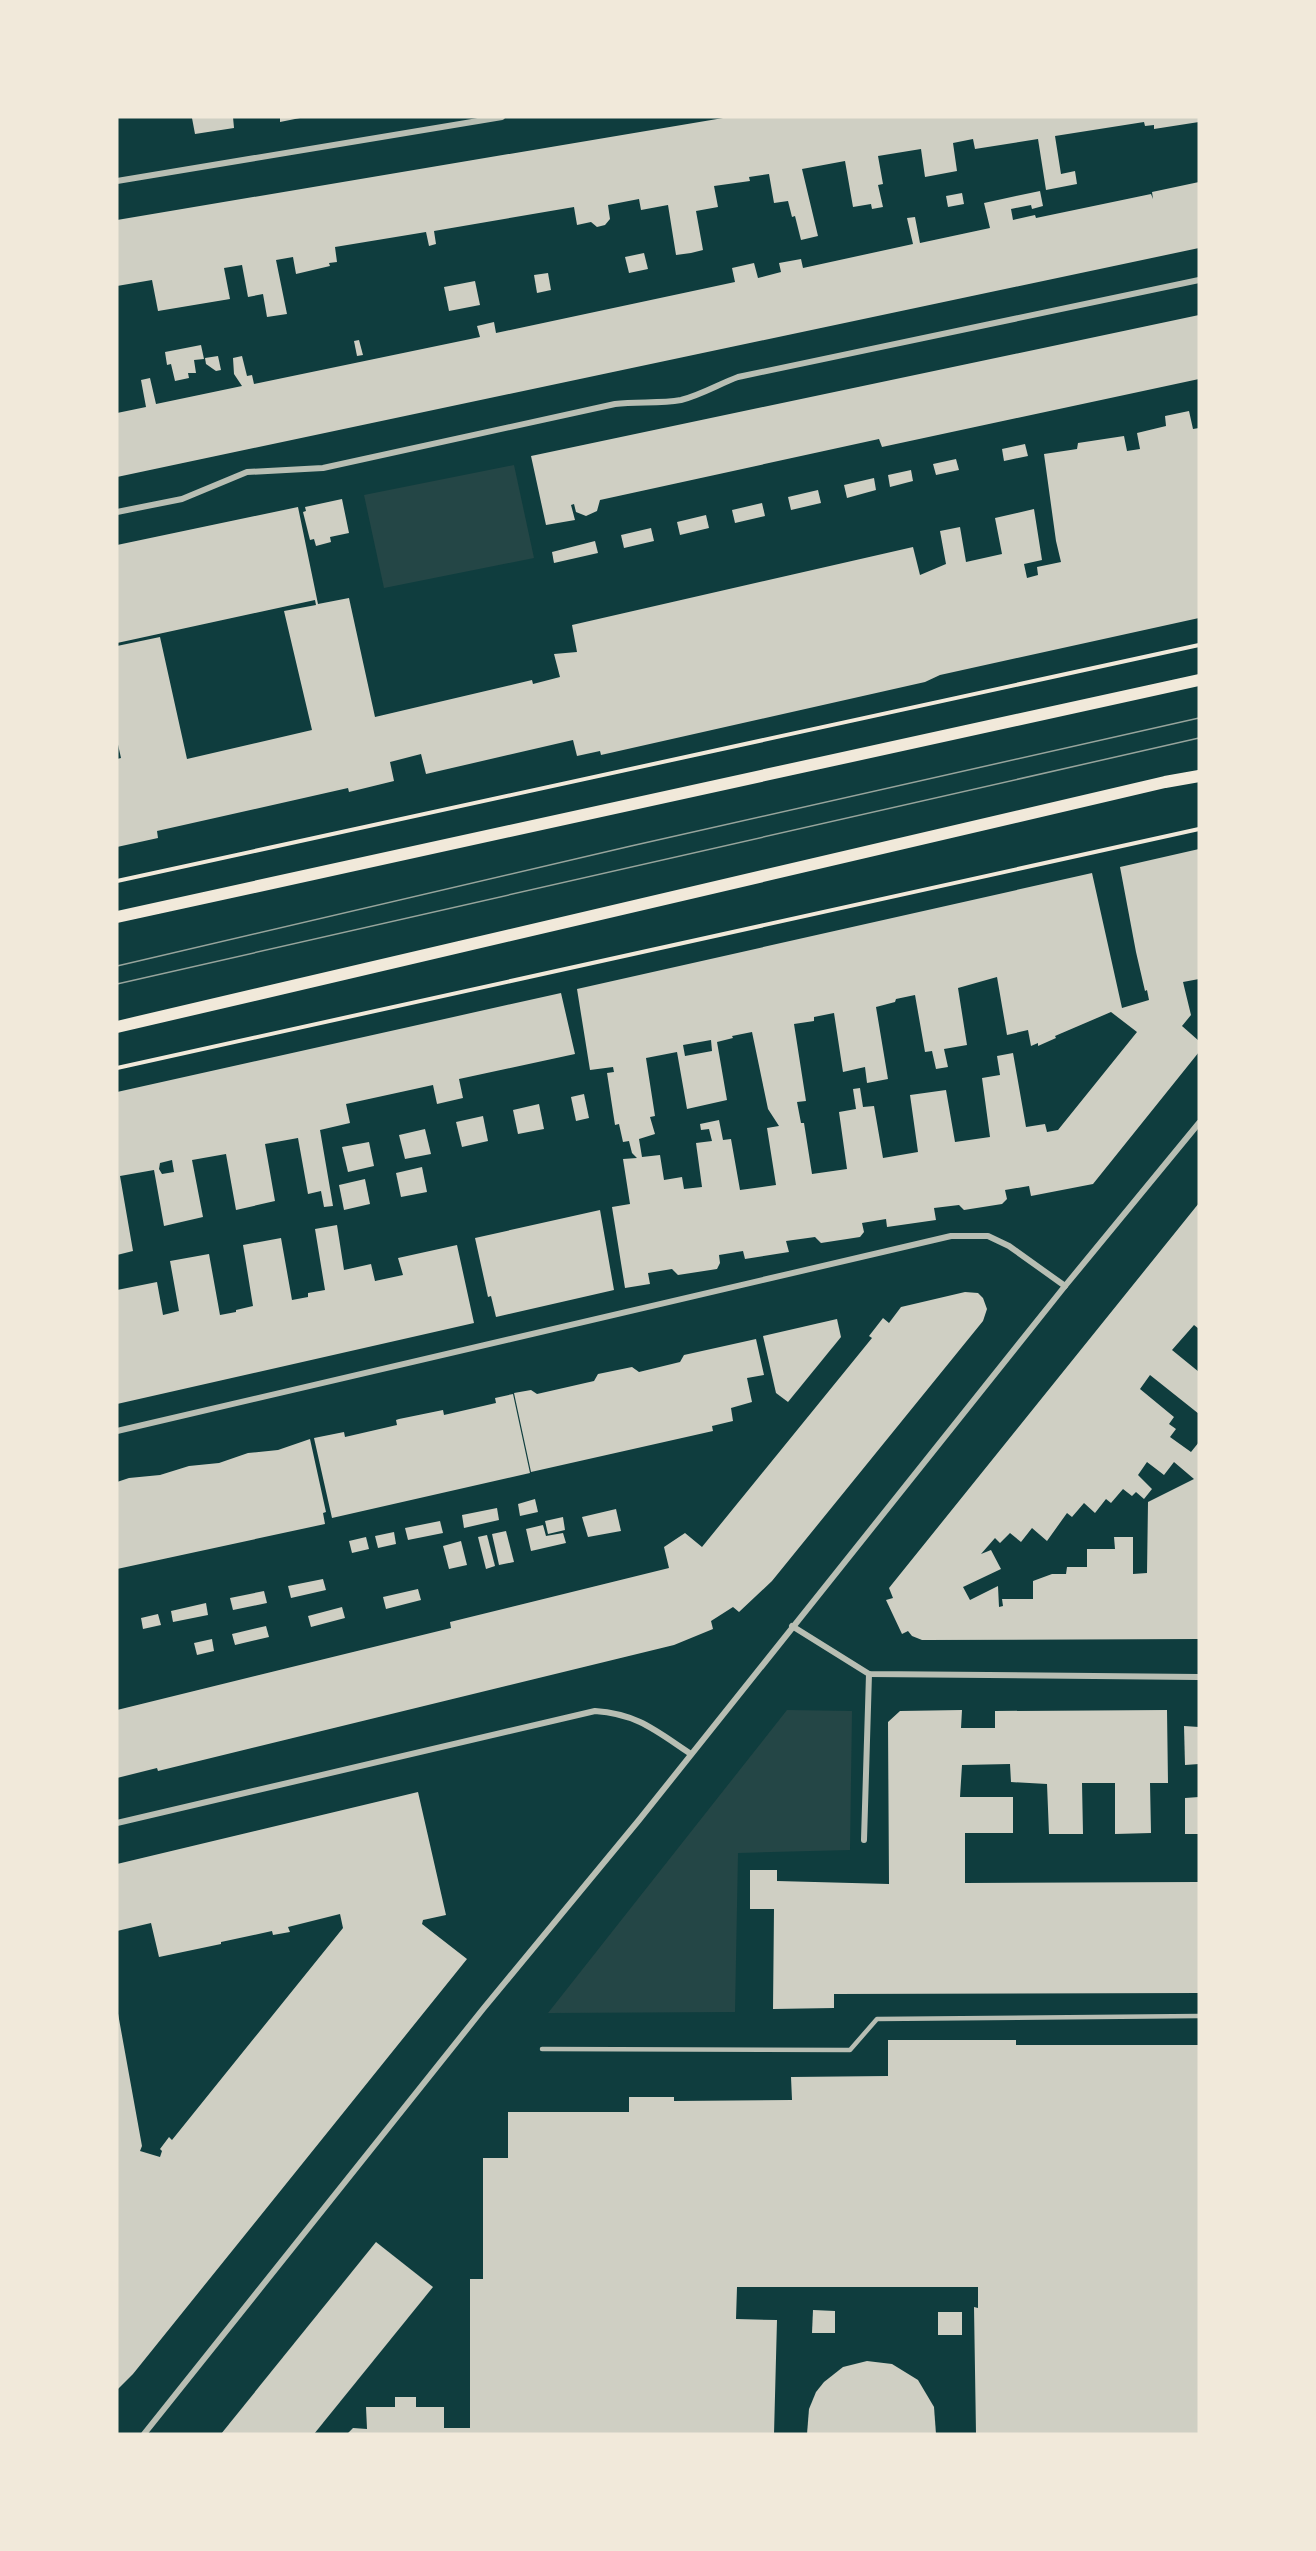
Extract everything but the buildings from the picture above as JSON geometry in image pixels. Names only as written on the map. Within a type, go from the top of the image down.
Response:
[{"type":"main road","points":[[117,917],[1199,680]]},
{"type":"main road","points":[[117,1027],[1141,787],[1199,776]]},
{"type":"street","points":[[117,181],[502,117]]},
{"type":"street","points":[[117,512],[182,499],[247,472],[323,468],[615,404],[638,401],[664,403],[682,399],[738,377],[1199,280]]},
{"type":"street","points":[[144,2434],[1065,1286],[1199,1124]]},
{"type":"street","points":[[117,1431],[951,1236],[988,1236],[1009,1246],[1065,1286]]},
{"type":"street","points":[[792,1626],[869,1674],[1199,1677]]},
{"type":"street","points":[[864,1840],[869,1674]]},
{"type":"street","points":[[117,1823],[595,1712],[616,1713],[639,1720],[691,1754]]},
{"type":"lane","points":[[542,2049],[850,2050],[877,2019],[1199,2016]]},
{"type":"path","points":[[117,881],[1199,645]]},
{"type":"path","points":[[117,1068],[1199,829]]},
{"type":"shaded area","points":[[514,465],[534,558],[384,588],[364,495]]},
{"type":"shaded area","points":[[787,1710],[852,1711],[850,1850],[738,1853],[735,2012],[548,2013]]},
{"type":"tram line","points":[[117,966],[631,846],[1199,718]]},
{"type":"tram line","points":[[117,984],[1199,738]]}]
